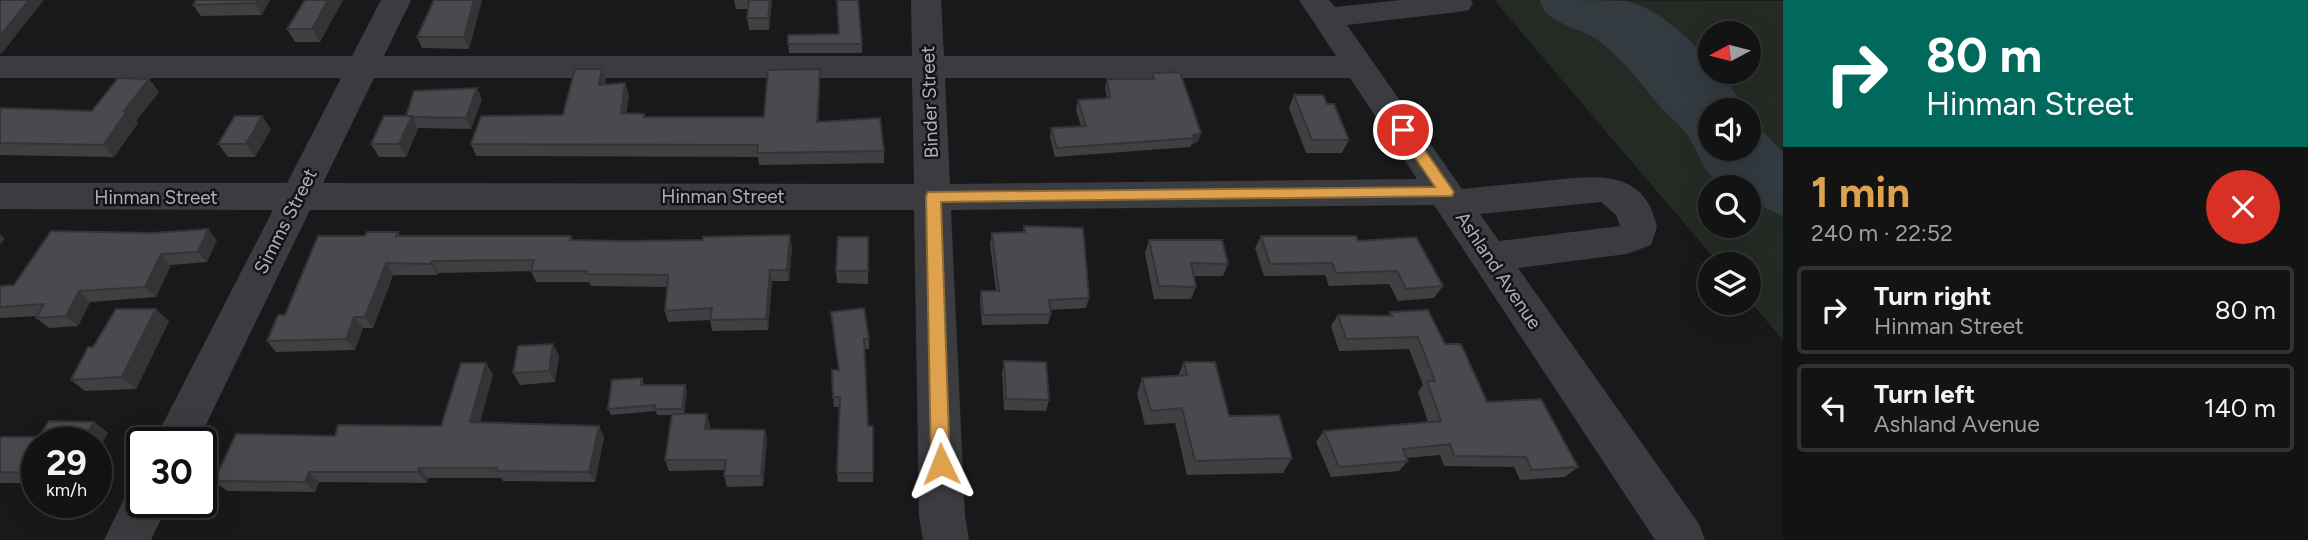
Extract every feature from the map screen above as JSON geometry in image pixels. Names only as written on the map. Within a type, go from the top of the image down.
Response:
[{"type":"street","name":"Simms Street","points":[[183,427],[396,0]]},
{"type":"street","name":"Binder Street","points":[[926,0],[942,503],[946,540]]},
{"type":"street","points":[[1321,9],[1458,3],[1455,0]]},
{"type":"street","name":"Ashland Avenue","points":[[1321,9],[1682,540]]},
{"type":"street","points":[[0,67],[1360,67]]},
{"type":"street","name":"Hinman Street","points":[[0,196],[1450,198],[1603,189],[1613,190],[1620,196],[1637,217],[1640,226],[1638,235],[1626,240],[1490,257]]},
{"type":"street","points":[[127,540],[138,518]]},
{"type":"shaded area","points":[[1494,0],[1783,1],[1783,340],[1761,314],[1761,252],[1709,252]]},
{"type":"shaded area","points":[[1540,0],[1627,1],[1639,5],[1662,17],[1698,48],[1698,84],[1729,84],[1738,98],[1698,98],[1698,154],[1685,132],[1624,64],[1592,36],[1556,20],[1543,8]]},
{"type":"shaded area","points":[[1761,129],[1783,152],[1783,216],[1761,206],[1761,175],[1711,175],[1702,161],[1761,161]]},
{"type":"building","points":[[0,0],[29,0],[0,36]]},
{"type":"building","points":[[196,0],[257,0],[255,3],[193,5]]},
{"type":"building","points":[[305,0],[328,0],[312,29],[287,29]]},
{"type":"building","points":[[434,0],[474,0],[464,37],[417,37]]},
{"type":"building","points":[[749,0],[770,0],[768,18],[747,18]]},
{"type":"building","points":[[837,0],[858,0],[862,44],[788,44],[788,35],[839,34]]},
{"type":"building","points":[[575,69],[602,69],[599,85],[625,83],[621,113],[644,114],[644,117],[764,117],[768,70],[820,69],[817,122],[880,118],[884,151],[757,153],[758,145],[471,144],[481,116],[563,115]]},
{"type":"building","points":[[1180,72],[1201,133],[1193,135],[1194,138],[1057,148],[1051,128],[1086,126],[1078,100],[1110,98],[1107,79],[1154,79],[1152,73]]},
{"type":"building","points":[[118,78],[149,79],[124,111],[127,111],[103,145],[0,143],[0,108],[92,111]]},
{"type":"building","points":[[477,88],[466,118],[406,116],[414,91]]},
{"type":"building","points":[[1294,95],[1323,95],[1327,104],[1334,104],[1349,140],[1312,140]]},
{"type":"building","points":[[235,116],[262,116],[246,144],[218,144]]},
{"type":"building","points":[[384,116],[412,116],[399,144],[371,144]]},
{"type":"building","points":[[1024,226],[1083,228],[1089,298],[1049,300],[1051,314],[983,315],[981,291],[999,291],[992,233],[1025,232]]},
{"type":"building","points":[[208,229],[198,252],[161,254],[145,287],[79,291],[66,316],[36,318],[44,304],[0,307],[0,286],[14,285],[51,231],[152,233]]},
{"type":"building","points":[[367,232],[398,232],[396,236],[571,236],[570,240],[625,241],[790,235],[787,270],[770,270],[766,319],[710,320],[712,308],[665,311],[668,275],[531,271],[534,260],[386,263],[365,317],[354,317],[346,339],[267,341],[278,315],[285,315],[318,236],[365,236]]},
{"type":"building","points":[[1261,236],[1356,236],[1358,241],[1416,237],[1443,286],[1406,289],[1397,271],[1336,273],[1332,263],[1270,264]]},
{"type":"building","points":[[838,237],[868,237],[868,271],[836,271]]},
{"type":"building","points":[[1149,240],[1222,240],[1228,264],[1191,263],[1196,287],[1159,286]]},
{"type":"building","points":[[864,308],[869,339],[864,339],[868,426],[873,426],[873,473],[837,473],[840,397],[833,397],[832,370],[839,370],[831,312]]},
{"type":"building","points":[[116,309],[156,309],[122,377],[71,380],[88,347],[93,347]]},
{"type":"building","points":[[1428,310],[1445,344],[1461,344],[1487,402],[1541,399],[1578,467],[1532,470],[1526,457],[1454,456],[1450,444],[1403,449],[1408,461],[1339,467],[1324,431],[1441,421],[1427,381],[1435,381],[1418,337],[1346,339],[1338,315],[1392,316],[1390,312]]},
{"type":"building","points":[[553,344],[549,371],[513,373],[518,346]]},
{"type":"building","points":[[1004,361],[1046,362],[1049,400],[1006,399]]},
{"type":"building","points":[[1184,362],[1215,362],[1229,416],[1279,415],[1292,458],[1195,461],[1182,408],[1151,411],[1142,378],[1187,375]]},
{"type":"building","points":[[461,363],[486,363],[470,422],[599,426],[589,472],[419,468],[418,472],[309,472],[305,482],[217,481],[217,475],[236,434],[335,436],[338,425],[441,426]]},
{"type":"building","points":[[642,378],[641,385],[685,385],[682,409],[655,409],[655,405],[608,409],[612,380]]},
{"type":"building","points":[[672,414],[707,414],[705,429],[765,430],[761,476],[724,476],[726,460],[665,460]]},
{"type":"building","points":[[49,421],[94,422],[91,427],[45,427]]},
{"type":"building","points":[[0,437],[21,437],[21,473],[0,472]]},
{"type":"route","points":[[941,464],[934,196],[1446,192],[1403,130]]}]
